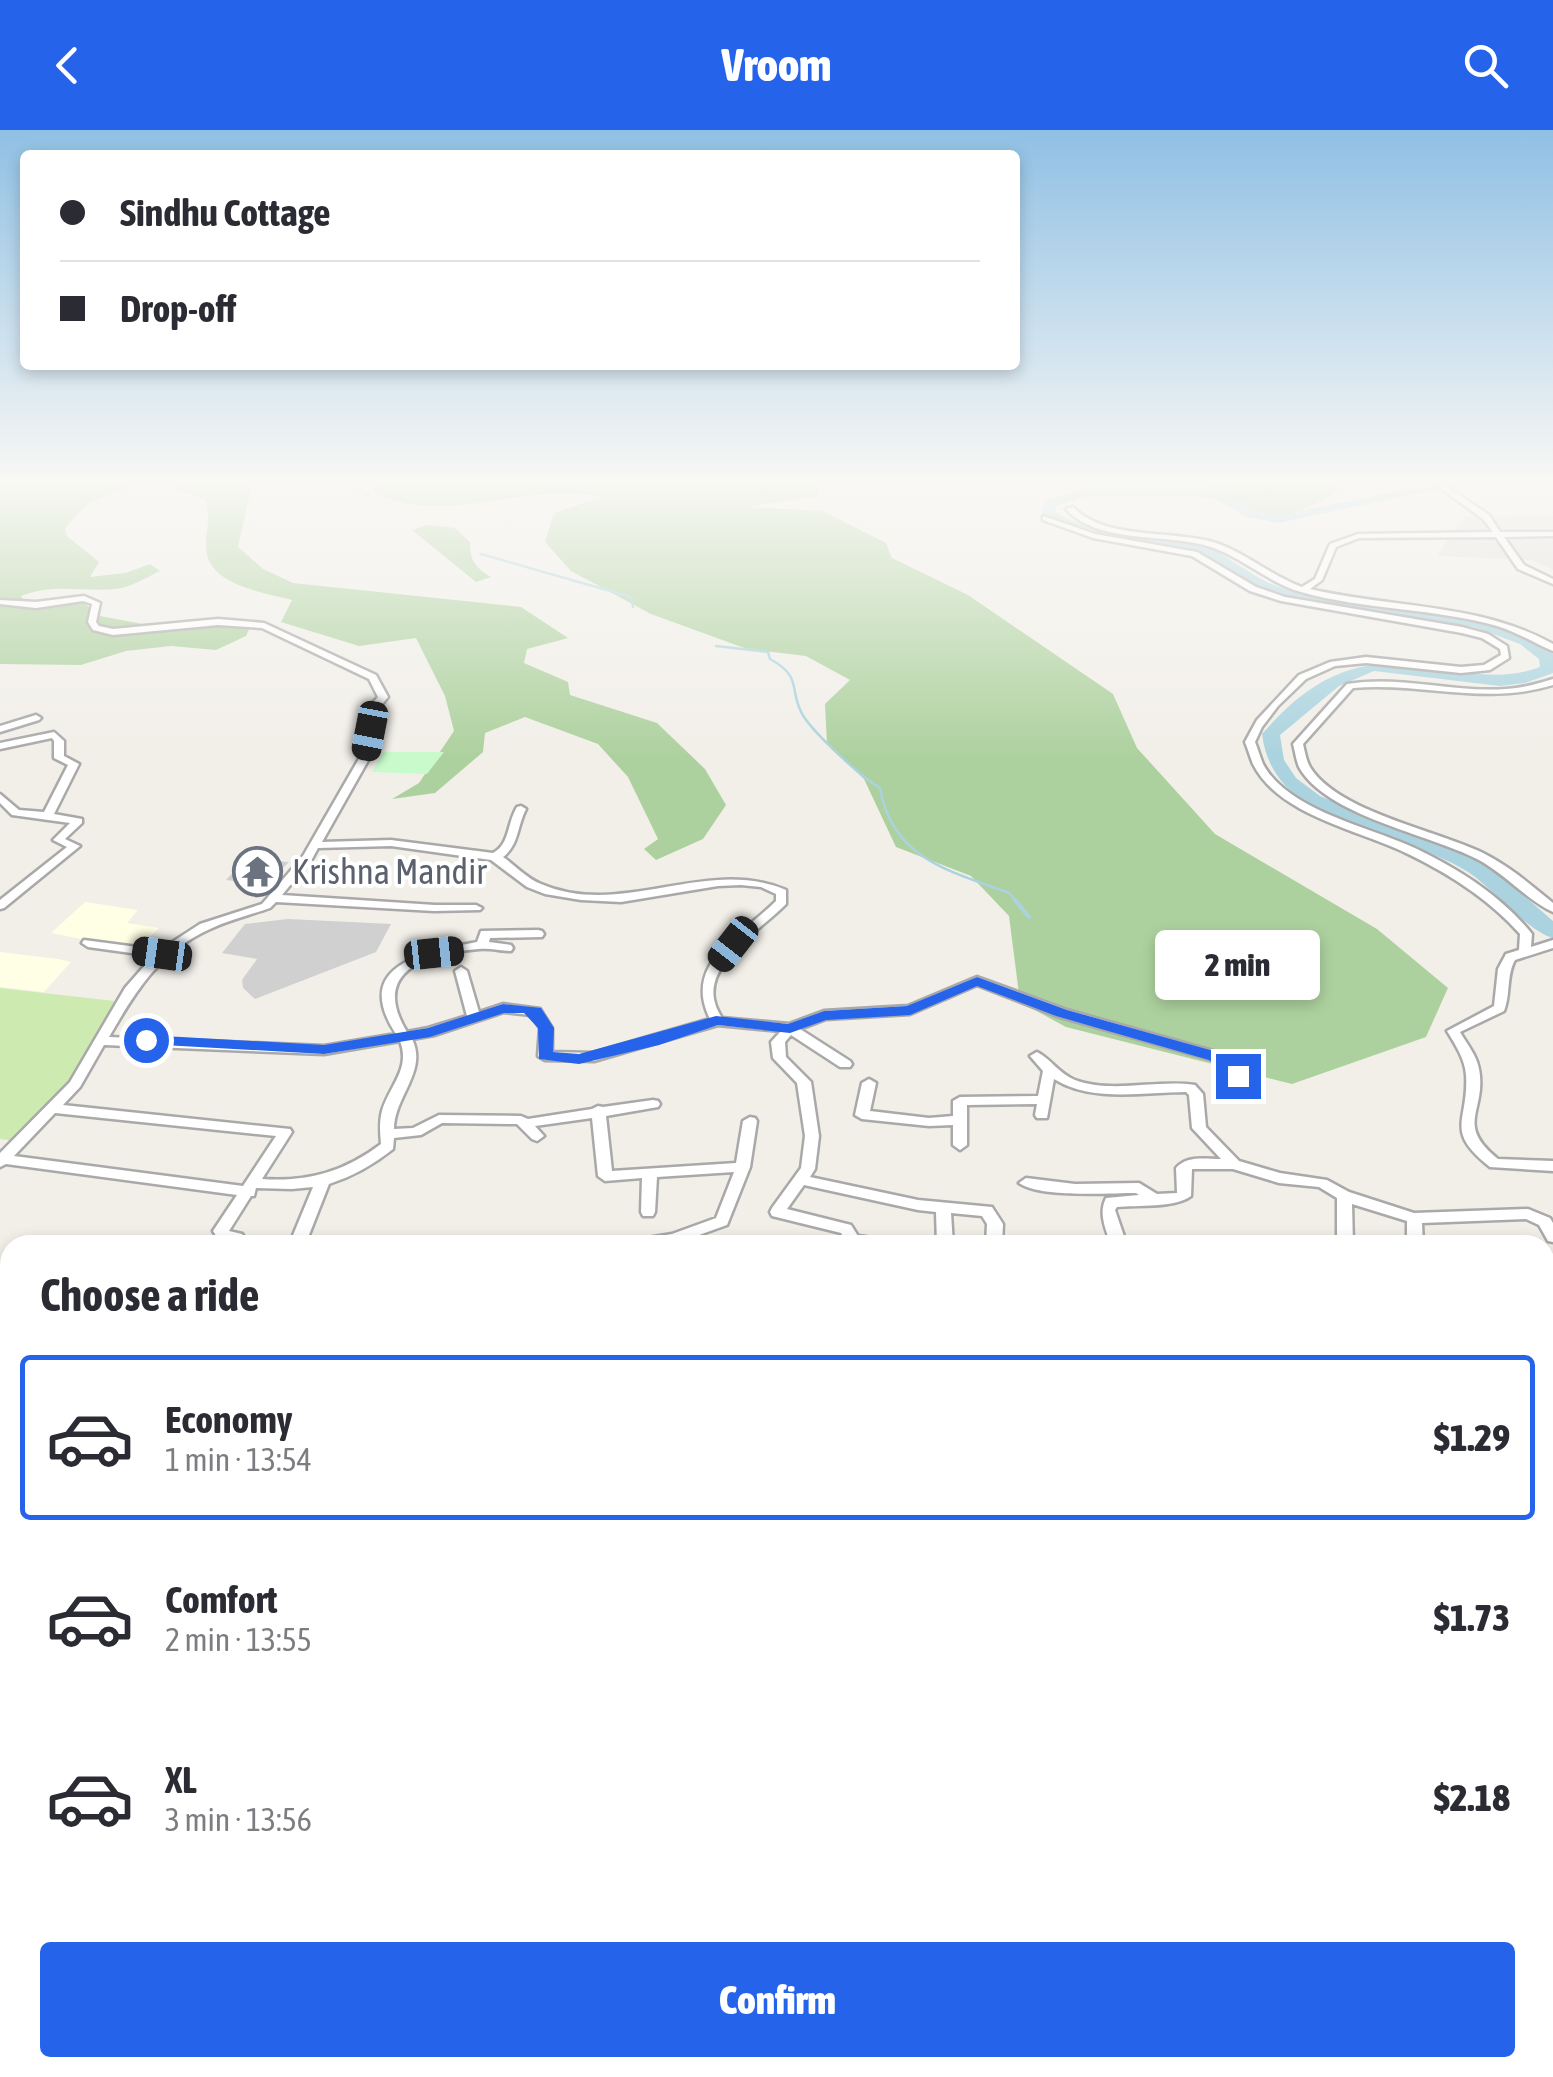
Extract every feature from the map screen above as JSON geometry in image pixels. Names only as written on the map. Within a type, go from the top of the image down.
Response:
[{"type":"street","points":[[1230,575],[1284,599],[1486,635],[1506,652],[1494,666],[1456,669],[1382,659],[1314,668],[1282,692],[1250,742],[1260,773],[1289,795],[1332,820],[1428,858],[1490,901],[1526,934],[1525,954]]},
{"type":"street","points":[[1267,575],[1304,590],[1505,626],[1553,648]]},
{"type":"street","points":[[1304,590],[1316,584],[1320,575]]},
{"type":"street","points":[[0,602],[36,606],[84,598],[96,603],[92,622],[96,628],[113,632],[218,622],[264,626],[373,677],[383,698],[374,707],[365,757],[317,845],[274,898],[260,909],[182,938],[162,954],[131,988],[101,1042],[54,1108],[2,1161]]},
{"type":"street","points":[[1486,635],[1505,626]]},
{"type":"street","points":[[1553,682],[1523,691],[1495,692],[1397,682],[1350,686],[1298,744],[1298,757],[1310,778],[1341,800],[1478,855],[1553,909]]},
{"type":"street","points":[[0,729],[36,718]]},
{"type":"street","points":[[0,746],[54,735],[59,740],[59,758],[72,760],[48,816]]},
{"type":"street","points":[[0,797],[16,813],[78,821],[58,840],[75,846],[0,906]]},
{"type":"street","points":[[317,845],[391,844],[494,856],[504,854],[510,845],[521,808]]},
{"type":"street","points":[[494,856],[527,882],[600,899],[648,896],[740,880],[769,884],[782,892],[782,902],[733,944],[704,986],[704,998],[716,1021]]},
{"type":"street","points":[[274,898],[476,908]]},
{"type":"street","points":[[482,945],[485,934],[538,934]]},
{"type":"street","points":[[88,944],[162,954]]},
{"type":"street","points":[[2,1161],[252,1187],[322,1184],[370,1161],[388,1146],[389,1108],[410,1066],[406,1036],[386,1000],[385,988],[392,976],[424,954],[482,945],[507,948]]},
{"type":"street","points":[[1551,945],[1510,958],[1503,966],[1500,1008],[1454,1031],[1473,1073],[1465,1120],[1468,1138],[1495,1164],[1553,1166]]},
{"type":"street","points":[[461,971],[474,1017]]},
{"type":"street","points":[[101,1042],[324,1050],[406,1036],[503,1008],[535,1012],[546,1028],[545,1056],[579,1059],[654,1042],[716,1021],[790,1028],[824,1015],[910,1010],[966,984],[986,982],[1062,1013],[1215,1056],[1228,1064],[1246,1089]]},
{"type":"street","points":[[790,1028],[845,1064]]},
{"type":"street","points":[[790,1028],[778,1042],[777,1053],[804,1082],[811,1156],[802,1180],[778,1208],[780,1214],[846,1229],[850,1235]]},
{"type":"street","points":[[1038,1056],[1048,1074],[1081,1088],[1190,1088],[1196,1094],[1200,1128],[1234,1164]]},
{"type":"street","points":[[960,1145],[960,1101],[1042,1108],[1048,1074]]},
{"type":"street","points":[[868,1084],[862,1115],[960,1120]]},
{"type":"street","points":[[387,1134],[416,1132],[439,1119],[533,1130],[598,1110],[653,1104]]},
{"type":"street","points":[[54,1108],[286,1132],[221,1230],[224,1235]]},
{"type":"street","points":[[598,1110],[605,1176],[743,1166]]},
{"type":"street","points":[[685,1235],[722,1221],[743,1166],[750,1120]]},
{"type":"street","points":[[1115,1235],[1108,1206],[1184,1196],[1184,1168],[1189,1164],[1234,1164],[1322,1183],[1344,1196],[1414,1218],[1528,1214],[1545,1222],[1552,1235]]},
{"type":"street","points":[[648,1212],[650,1174]]},
{"type":"street","points":[[802,1180],[943,1207],[987,1210],[997,1235]]},
{"type":"street","points":[[1026,1183],[1074,1190],[1139,1188],[1152,1198]]},
{"type":"street","points":[[301,1235],[322,1184]]},
{"type":"street","points":[[1344,1196],[1345,1235]]},
{"type":"street","points":[[943,1207],[945,1235]]},
{"type":"street","points":[[1414,1218],[1415,1235]]},
{"type":"shaded area","name":"Krishna Mandir","points":[[246,859],[289,862],[265,885],[226,880]]},
{"type":"shaded area","points":[[85,902],[138,910],[127,923],[159,928],[136,950],[51,933]]},
{"type":"shaded area","points":[[288,919],[391,924],[376,952],[255,999],[243,988],[242,980],[257,959],[222,953],[245,924]]},
{"type":"shaded area","points":[[0,952],[71,962],[44,992],[0,987]]},
{"type":"green space","points":[[0,575],[152,575],[121,588],[33,592],[21,596],[29,609],[84,603],[100,616],[143,624],[253,621],[246,636],[216,650],[171,646],[126,651],[81,665],[0,664]]},
{"type":"green space","points":[[222,575],[276,575],[293,583],[521,607],[568,638],[527,649],[524,663],[568,682],[570,695],[657,723],[705,769],[726,805],[703,839],[656,860],[644,849],[658,839],[628,777],[598,744],[525,717],[485,733],[483,752],[435,793],[392,799],[419,783],[454,731],[445,696],[416,638],[359,646],[281,622],[292,600],[251,590]]},
{"type":"green space","points":[[467,575],[491,577],[476,582]]},
{"type":"green space","points":[[578,575],[927,575],[968,595],[1113,694],[1137,748],[1215,834],[1377,929],[1448,988],[1426,1037],[1292,1084],[1066,1027],[1020,1002],[1009,916],[971,876],[896,847],[864,779],[827,744],[825,704],[850,680],[806,656],[747,649],[651,614]]},
{"type":"green space","points":[[383,752],[444,752],[427,774],[372,772]]},
{"type":"green space","points":[[0,988],[123,1002],[54,1103],[16,1141],[0,1139]]},
{"type":"waterway","points":[[554,575],[631,597],[633,607]]},
{"type":"waterway","points":[[1242,575],[1294,597],[1335,606],[1447,618],[1501,629],[1547,657],[1548,669],[1525,678],[1500,681],[1399,666],[1374,666],[1350,672],[1271,734],[1274,760],[1290,782],[1314,800],[1475,867],[1553,932]]},
{"type":"waterway","points":[[716,646],[768,652],[770,659],[788,672],[799,708],[810,725],[880,788],[887,812],[911,847],[945,869],[1009,893],[1017,902]]},
{"type":"waterway","points":[[1015,900],[1029,917]]},
{"type":"place","name":"Krishna Mandir","points":[[257,871]]},
{"type":"route","points":[[146,1040],[324,1050],[430,1032],[503,1008],[524,1008],[535,1012],[546,1028],[545,1056],[594,1058],[716,1021],[790,1028],[824,1015],[910,1010],[977,981],[1062,1013],[1215,1056],[1238,1076]]}]
